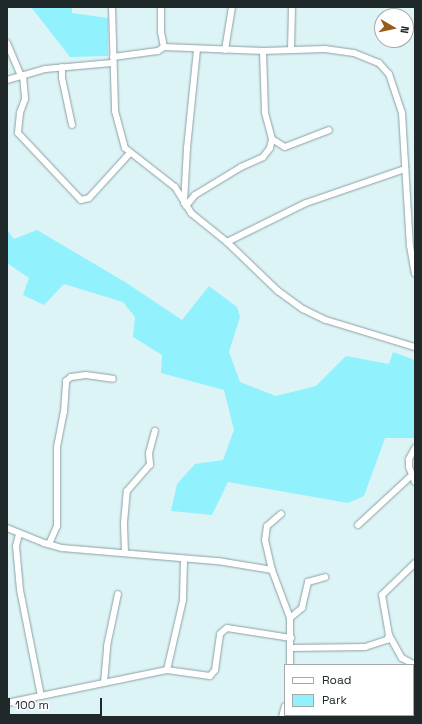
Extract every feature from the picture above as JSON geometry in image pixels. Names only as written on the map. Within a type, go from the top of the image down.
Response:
[{"type":"street","points":[[112,7],[115,111],[122,142],[130,152],[175,187],[185,204],[198,220],[227,242],[278,291],[303,309],[326,320],[415,347]]},
{"type":"street","points":[[161,7],[160,32],[164,47]]},
{"type":"street","points":[[225,50],[232,7]]},
{"type":"street","points":[[291,50],[292,7]]},
{"type":"street","points":[[7,43],[22,75],[25,98],[20,113],[18,133],[81,200],[89,198],[130,152]]},
{"type":"street","points":[[7,80],[22,75],[62,67],[113,60],[158,51],[164,47],[197,50],[263,51],[325,49],[354,53],[385,67],[396,90],[402,113],[409,237],[415,274]]},
{"type":"street","points":[[185,204],[187,148],[197,50]]},
{"type":"street","points":[[185,204],[195,194],[240,167],[263,157],[270,148],[272,139],[265,112],[263,51]]},
{"type":"street","points":[[62,67],[62,78],[72,125]]},
{"type":"street","points":[[272,139],[285,147],[328,130]]},
{"type":"street","points":[[227,242],[306,203],[405,169]]},
{"type":"street","points":[[409,218],[415,229]]},
{"type":"street","points":[[409,237],[415,233]]},
{"type":"street","points":[[49,544],[57,526],[57,447],[64,412],[66,381],[71,377],[86,376],[113,379]]},
{"type":"street","points":[[125,553],[124,523],[127,491],[150,465],[149,453],[155,431]]},
{"type":"street","points":[[415,448],[409,459],[411,476],[415,482]]},
{"type":"street","points":[[358,525],[411,476]]},
{"type":"street","points":[[281,514],[272,520],[265,533],[272,570],[290,618],[292,648],[290,664]]},
{"type":"street","points":[[7,528],[19,534],[49,544],[125,553],[218,561],[272,570]]},
{"type":"street","points":[[19,534],[16,557],[20,590],[41,696]]},
{"type":"street","points":[[167,670],[183,600],[184,558]]},
{"type":"street","points":[[413,664],[402,658],[389,635],[382,595],[415,563]]},
{"type":"street","points":[[290,618],[302,608],[308,582],[325,576]]},
{"type":"street","points":[[104,683],[106,651],[118,594]]},
{"type":"street","points":[[7,703],[167,670],[210,676],[215,670],[220,634],[227,628],[291,638]]},
{"type":"street","points":[[292,648],[365,647],[387,640],[389,635]]},
{"type":"green space","points":[[31,7],[72,7],[72,13],[108,18],[108,56],[70,57]]},
{"type":"green space","points":[[7,230],[14,239],[37,230],[125,282],[182,320],[209,286],[237,307],[240,317],[229,352],[240,382],[276,396],[316,386],[346,356],[389,364],[393,352],[412,359],[415,361],[415,438],[385,438],[364,496],[348,503],[228,482],[212,515],[171,511],[177,484],[195,464],[223,460],[234,430],[224,390],[161,373],[162,355],[133,337],[135,317],[123,302],[64,284],[44,305],[23,295],[29,278],[7,263]]}]
